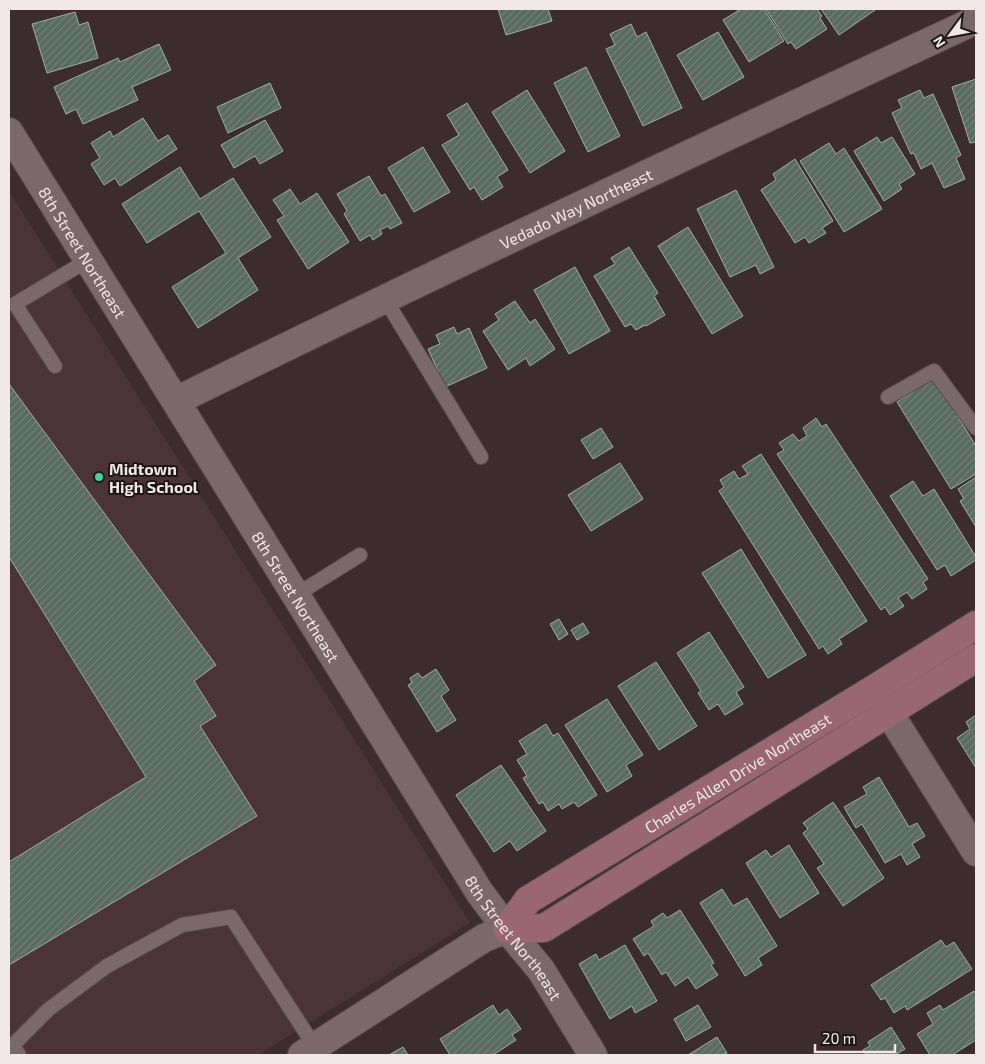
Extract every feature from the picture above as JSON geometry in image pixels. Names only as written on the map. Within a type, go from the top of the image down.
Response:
[{"type":"street","name":"Vedado Way Northeast","points":[[176,401],[644,175],[976,20]]},
{"type":"street","name":"8th Street Northeast","points":[[9,132],[480,893],[541,970],[593,1055]]},
{"type":"street","name":"Charles Allen Drive Northeast","points":[[507,929],[528,900],[976,625]]},
{"type":"street","name":"Charles Allen Drive Northeast","points":[[308,1051],[484,938],[507,929],[544,928],[976,658]]},
{"type":"street","points":[[874,689],[976,852]]},
{"type":"lane","points":[[54,366],[12,300],[88,260]]},
{"type":"lane","points":[[385,299],[481,457]]},
{"type":"lane","points":[[888,398],[934,371],[976,428]]},
{"type":"lane","points":[[296,594],[360,555]]},
{"type":"lane","points":[[19,1055],[13,1045],[49,1009],[108,966],[182,925],[231,917],[308,1051]]},
{"type":"shaded area","name":"Midtown High School","points":[[9,191],[470,923],[258,1055],[9,1055]]},
{"type":"building","points":[[498,9],[548,9],[552,21],[506,35]]},
{"type":"building","points":[[741,9],[764,9],[784,41],[749,62],[723,20]]},
{"type":"building","points":[[766,9],[817,9],[827,29],[796,49],[791,42],[788,44]]},
{"type":"building","points":[[821,9],[874,9],[875,10],[839,35]]},
{"type":"building","points":[[75,12],[79,25],[88,22],[98,58],[47,73],[32,24]]},
{"type":"building","points":[[631,24],[637,37],[646,32],[682,108],[643,126],[606,49],[615,45],[610,34]]},
{"type":"building","points":[[718,32],[744,77],[703,100],[677,55]]},
{"type":"building","points":[[159,44],[171,70],[132,87],[138,100],[83,124],[76,109],[66,114],[54,87],[118,58],[120,62]]},
{"type":"building","points":[[586,67],[620,136],[588,152],[554,83]]},
{"type":"building","points":[[976,79],[976,142],[970,143],[952,87]]},
{"type":"building","points":[[270,83],[281,108],[228,133],[217,107]]},
{"type":"building","points":[[527,90],[565,151],[530,173],[492,112]]},
{"type":"building","points":[[920,90],[924,98],[933,94],[961,155],[956,158],[965,179],[944,188],[932,163],[921,169],[914,153],[911,154],[892,113],[902,108],[898,100]]},
{"type":"building","points":[[467,103],[508,170],[497,177],[503,187],[482,200],[474,187],[470,190],[442,145],[459,135],[447,115]]},
{"type":"building","points":[[143,118],[158,141],[168,135],[177,149],[120,186],[115,178],[104,185],[91,164],[100,158],[91,143],[110,131],[113,137]]},
{"type":"building","points":[[265,120],[283,151],[260,164],[255,156],[234,168],[221,145]]},
{"type":"building","points":[[877,137],[881,143],[892,137],[915,174],[899,184],[902,189],[884,201],[854,151]]},
{"type":"building","points":[[829,143],[836,154],[844,148],[882,209],[844,232],[800,161]]},
{"type":"building","points":[[423,147],[450,192],[414,212],[388,168]]},
{"type":"building","points":[[795,159],[833,221],[822,228],[826,233],[809,243],[805,237],[795,243],[761,190],[776,180],[773,174]]},
{"type":"building","points":[[180,167],[200,199],[233,178],[271,237],[238,258],[258,290],[198,328],[172,287],[226,253],[199,211],[147,243],[122,204]]},
{"type":"building","points":[[369,176],[381,196],[385,194],[402,223],[390,229],[388,226],[380,230],[382,234],[373,240],[370,235],[360,241],[344,214],[347,211],[337,194]]},
{"type":"building","points":[[290,189],[300,204],[317,193],[349,242],[308,269],[277,220],[284,216],[273,200]]},
{"type":"building","points":[[736,190],[774,267],[760,274],[756,265],[730,277],[697,209]]},
{"type":"building","points":[[688,227],[743,316],[712,334],[658,246]]},
{"type":"building","points":[[629,247],[658,293],[654,296],[665,315],[636,330],[631,324],[625,327],[594,276],[615,264],[611,258]]},
{"type":"building","points":[[575,267],[610,331],[569,354],[534,290]]},
{"type":"building","points":[[515,301],[530,323],[535,319],[555,349],[530,366],[526,358],[508,370],[483,331],[499,320],[495,314]]},
{"type":"building","points":[[454,327],[457,334],[469,328],[487,368],[445,387],[428,349],[440,344],[436,335]]},
{"type":"building","points":[[934,378],[976,446],[976,474],[951,489],[897,402]]},
{"type":"building","points":[[9,384],[216,665],[194,681],[216,716],[200,726],[257,816],[9,965],[9,862],[146,777],[9,557]]},
{"type":"building","points":[[816,418],[822,427],[826,424],[928,579],[923,582],[927,589],[912,599],[907,592],[898,598],[904,606],[890,615],[885,607],[881,610],[777,454],[784,450],[779,443],[793,434],[799,441],[807,436],[803,428]]},
{"type":"building","points":[[601,428],[613,447],[593,459],[581,440]]},
{"type":"building","points":[[761,454],[867,621],[839,639],[842,644],[828,654],[823,646],[819,649],[719,491],[724,487],[720,480],[734,471],[739,479],[748,474],[742,466]]},
{"type":"building","points":[[620,463],[643,499],[591,531],[568,495]]},
{"type":"building","points":[[976,477],[976,527],[960,501],[964,499],[958,489]]},
{"type":"building","points":[[913,481],[923,496],[934,489],[976,557],[976,560],[951,576],[945,565],[937,570],[890,496]]},
{"type":"building","points":[[741,549],[806,655],[768,678],[702,573]]},
{"type":"building","points":[[559,619],[568,634],[559,640],[550,624]]},
{"type":"building","points":[[583,623],[589,633],[577,640],[571,630]]},
{"type":"building","points":[[709,632],[744,687],[736,692],[743,704],[725,715],[718,704],[709,710],[698,693],[701,691],[677,653]]},
{"type":"building","points":[[656,662],[697,726],[659,750],[618,686]]},
{"type":"building","points":[[436,669],[449,690],[441,696],[456,720],[437,732],[408,685],[412,683],[410,678],[418,673],[422,678]]},
{"type":"building","points":[[607,699],[643,755],[626,765],[632,776],[607,792],[565,725]]},
{"type":"building","points":[[976,715],[976,768],[957,738],[970,729],[966,722]]},
{"type":"building","points":[[546,724],[553,736],[558,733],[597,795],[578,807],[574,802],[562,809],[559,804],[548,811],[543,802],[539,804],[523,778],[527,776],[517,760],[527,754],[519,741]]},
{"type":"building","points":[[501,765],[546,831],[517,851],[510,841],[494,852],[456,795]]},
{"type":"building","points":[[879,777],[909,827],[917,823],[925,836],[912,844],[920,857],[907,865],[901,854],[885,863],[862,824],[856,828],[844,807],[867,794],[863,787]]},
{"type":"building","points":[[833,802],[884,878],[843,906],[817,868],[824,864],[803,833],[808,829],[803,823]]},
{"type":"building","points":[[789,845],[819,893],[780,918],[746,863],[766,850],[771,857]]},
{"type":"building","points":[[722,889],[733,906],[747,898],[777,946],[758,958],[762,965],[745,976],[700,903]]},
{"type":"building","points":[[680,910],[714,963],[711,965],[718,975],[696,989],[688,977],[675,986],[666,972],[662,975],[648,953],[644,956],[633,939],[654,926],[651,921],[663,913],[667,918]]},
{"type":"building","points":[[941,940],[946,947],[954,942],[972,969],[907,1010],[905,1006],[894,1013],[885,998],[881,1000],[871,985]]},
{"type":"building","points":[[625,945],[657,1001],[635,1013],[632,1006],[610,1019],[579,964],[596,954],[599,960]]},
{"type":"building","points":[[974,991],[976,994],[976,1040],[952,1055],[930,1055],[917,1034],[933,1024],[927,1013],[940,1005],[943,1010]]},
{"type":"building","points":[[493,1005],[499,1015],[507,1009],[521,1029],[512,1035],[516,1040],[493,1055],[450,1055],[440,1039]]},
{"type":"building","points":[[698,1005],[711,1027],[686,1041],[674,1019]]},
{"type":"building","points":[[891,1027],[905,1049],[895,1055],[866,1055],[863,1050],[870,1046],[868,1042]]},
{"type":"building","points":[[717,1037],[727,1053],[723,1055],[688,1055]]},
{"type":"building","points":[[403,1047],[408,1055],[389,1055]]},
{"type":"place","name":"Midtown High School","points":[[99,477]]}]
